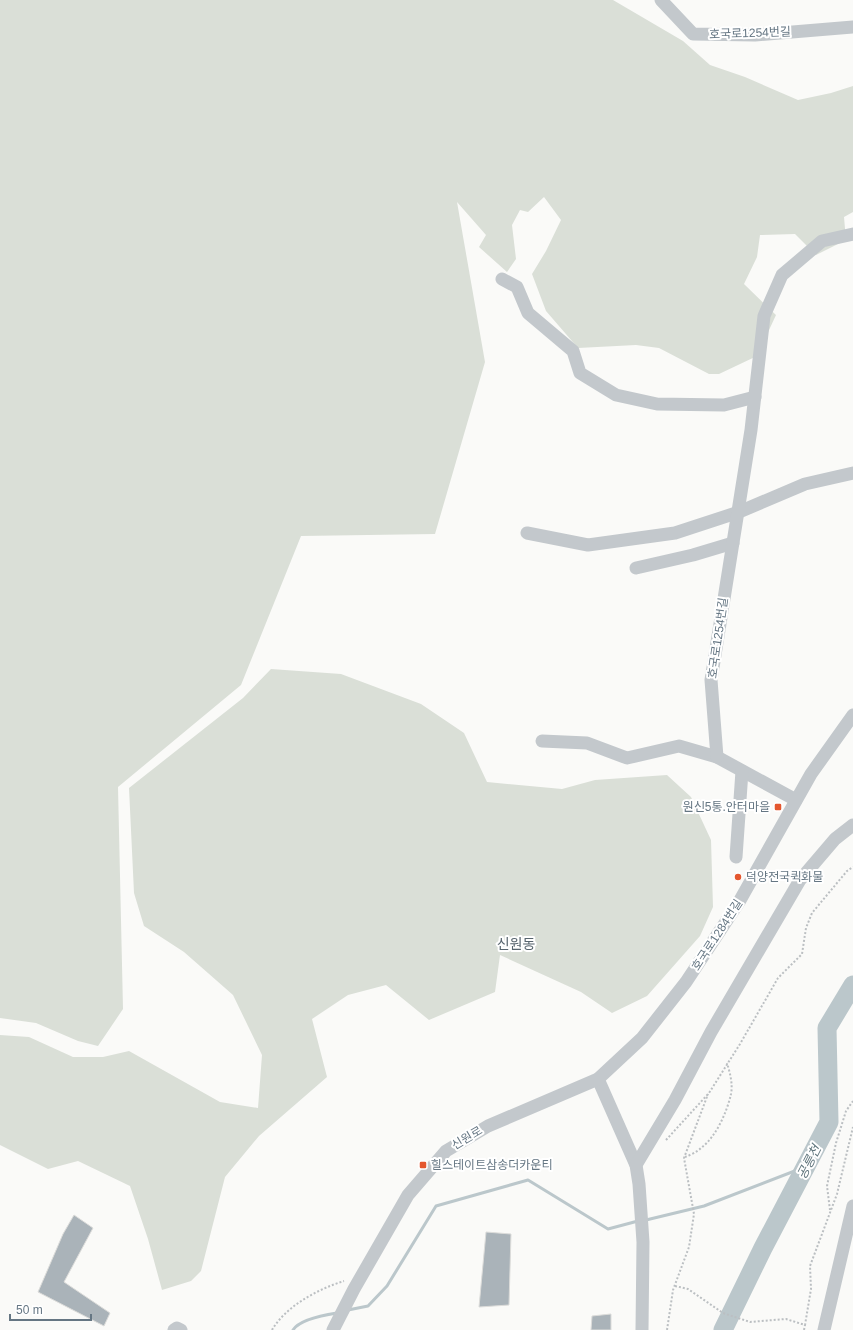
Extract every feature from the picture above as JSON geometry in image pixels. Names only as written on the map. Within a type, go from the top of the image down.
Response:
[{"type":"street","name":"호국로1254번길","points":[[661,0],[693,34],[755,35],[853,27]]},
{"type":"street","name":"호국로1254번길","points":[[717,757],[711,680],[739,512],[755,397],[764,316],[782,275],[822,241],[853,234]]},
{"type":"street","points":[[502,279],[517,287],[528,313],[573,351],[580,373],[616,395],[657,404],[724,405],[755,397]]},
{"type":"street","points":[[527,533],[588,546],[675,533],[739,512],[805,484],[853,473]]},
{"type":"street","points":[[636,568],[733,544]]},
{"type":"street","name":"호국로1284번길","points":[[598,1079],[642,1038],[686,982],[739,902],[811,774],[853,715]]},
{"type":"street","points":[[542,741],[587,743],[627,758],[679,746],[717,757],[796,800]]},
{"type":"street","points":[[736,858],[742,771]]},
{"type":"street","points":[[636,1165],[675,1100],[711,1032],[800,880],[836,839],[853,825]]},
{"type":"street","points":[[598,1079],[636,1165],[640,1184],[643,1242],[642,1330]]},
{"type":"street","name":"신원로","points":[[333,1330],[352,1284],[408,1195],[446,1151],[488,1126],[598,1079]]},
{"type":"street","points":[[824,1330],[853,1206]]},
{"type":"street","points":[[174,1330],[177,1328],[181,1330]]},
{"type":"path","points":[[667,1330],[675,1286],[689,1247],[694,1214],[684,1158],[709,1093],[740,1044],[778,978],[802,954],[806,928],[812,913],[846,871],[853,867]]},
{"type":"path","points":[[684,1158],[701,1149],[710,1140],[720,1124],[731,1094],[731,1079],[727,1063]]},
{"type":"path","points":[[663,1142],[709,1093]]},
{"type":"path","points":[[830,1211],[827,1186],[831,1164],[846,1111],[853,1101]]},
{"type":"path","points":[[804,1330],[811,1289],[810,1266],[837,1194],[853,1127]]},
{"type":"path","points":[[272,1330],[277,1322],[292,1307],[331,1285],[352,1284]]},
{"type":"path","points":[[675,1286],[688,1289],[723,1313],[750,1322],[786,1319],[805,1325]]},
{"type":"shaded area","points":[[0,0],[613,0],[683,41],[710,65],[745,77],[798,100],[831,93],[853,86],[853,212],[844,217],[846,240],[816,255],[795,234],[760,235],[757,257],[744,284],[776,315],[757,356],[719,374],[709,374],[659,348],[636,345],[578,348],[546,311],[532,274],[546,251],[561,220],[544,197],[528,212],[520,210],[512,225],[516,259],[507,272],[479,247],[486,235],[457,202],[485,362],[435,534],[301,536],[241,685],[118,787],[123,1009],[98,1046],[78,1041],[36,1023],[0,1018]]},
{"type":"shaded area","points":[[271,669],[341,674],[421,704],[464,733],[487,782],[562,789],[595,780],[667,775],[691,797],[711,840],[713,907],[700,936],[647,996],[612,1013],[581,992],[500,955],[495,992],[429,1020],[386,985],[348,995],[312,1019],[327,1077],[259,1136],[225,1177],[201,1271],[191,1281],[162,1290],[148,1239],[130,1186],[78,1161],[48,1169],[0,1145],[0,1035],[29,1037],[73,1057],[103,1057],[129,1051],[220,1102],[258,1108],[262,1055],[233,995],[184,952],[144,926],[134,893],[129,788],[243,698]]},
{"type":"building","points":[[74,1215],[93,1228],[64,1282],[110,1313],[104,1326],[38,1292],[63,1234]]},
{"type":"building","points":[[486,1232],[511,1234],[509,1305],[479,1307]]},
{"type":"building","points":[[611,1314],[611,1330],[591,1330],[592,1316]]},
{"type":"waterway","name":"공릉천","points":[[723,1330],[763,1248],[829,1122],[827,1028],[853,985]]},
{"type":"waterway","points":[[646,1220],[704,1206],[805,1167]]},
{"type":"waterway","points":[[348,1310],[368,1306],[387,1286],[436,1206],[528,1180],[608,1229],[638,1221]]},
{"type":"waterway","points":[[293,1330],[296,1326],[307,1320],[337,1313]]},
{"type":"place","name":"원신5통.안터마을","points":[[778,807]]},
{"type":"place","name":"덕양전국퀵화물","points":[[738,877]]},
{"type":"place","name":"힐스테이트삼송더카운티","points":[[423,1165]]},
{"type":"district","name":"신원동","points":[[516,944]]}]
